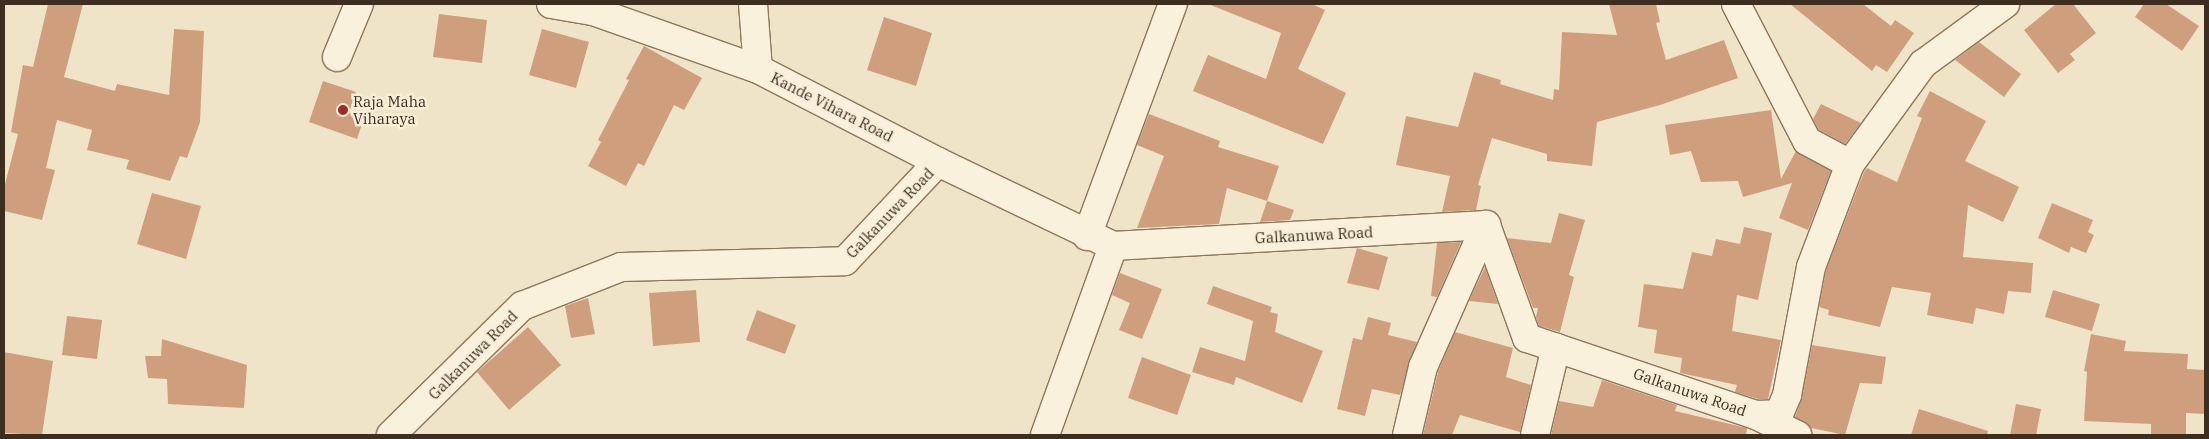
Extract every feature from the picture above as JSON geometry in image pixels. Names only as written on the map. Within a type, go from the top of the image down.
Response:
[{"type":"street","points":[[337,57],[359,4]]},
{"type":"street","points":[[551,4],[593,10],[758,69]]},
{"type":"street","name":"Kande Vihara Road","points":[[753,4],[758,69],[938,162]]},
{"type":"street","points":[[1087,236],[1173,4]]},
{"type":"street","points":[[1736,4],[1807,141],[1850,164]]},
{"type":"street","name":"Galkanuwa Road","points":[[391,435],[522,306],[621,267],[845,261],[938,162],[1087,236],[1113,246],[1486,225],[1527,338],[1556,347],[1754,425],[1779,414],[1787,395],[1811,268],[1850,164],[1923,64],[2005,4]]},
{"type":"street","points":[[1407,435],[1423,367],[1486,225]]},
{"type":"street","points":[[1045,435],[1113,246]]},
{"type":"street","points":[[1534,435],[1556,347]]},
{"type":"street","points":[[1754,425],[1797,435]]},
{"type":"building","points":[[48,4],[83,4],[64,77],[115,91],[117,84],[169,95],[174,29],[204,31],[200,122],[187,158],[180,156],[170,181],[126,169],[129,160],[87,150],[92,130],[57,120],[46,168],[55,170],[42,220],[4,211],[4,188],[18,134],[11,132],[23,65],[33,67]]},
{"type":"building","points":[[1208,4],[1312,4],[1325,10],[1298,69],[1346,93],[1323,144],[1193,91],[1208,55],[1266,79],[1281,33]]},
{"type":"building","points":[[1609,4],[1656,4],[1660,22],[1656,23],[1666,60],[1724,40],[1738,78],[1660,105],[1597,122],[1592,166],[1547,161],[1547,154],[1492,138],[1478,185],[1481,186],[1476,210],[1442,212],[1450,176],[1396,165],[1406,116],[1458,127],[1474,72],[1501,80],[1500,84],[1553,100],[1554,89],[1559,90],[1562,32],[1617,35]]},
{"type":"building","points":[[1790,4],[1863,4],[1891,26],[1895,20],[1914,33],[1887,72],[1876,65],[1872,71]]},
{"type":"building","points":[[2056,4],[2073,4],[2096,33],[2070,54],[2075,60],[2058,73],[2024,30]]},
{"type":"building","points":[[2144,4],[2166,4],[2199,26],[2182,51],[2135,17]]},
{"type":"building","points":[[439,14],[487,20],[482,63],[433,57]]},
{"type":"building","points":[[884,17],[932,33],[916,86],[867,70]]},
{"type":"building","points":[[542,29],[589,42],[576,88],[529,75]]},
{"type":"building","points":[[1979,42],[2021,74],[2004,97],[1955,60]]},
{"type":"building","points":[[644,46],[702,78],[684,110],[674,105],[644,166],[638,163],[626,186],[588,166],[601,142],[598,140],[629,80],[626,79]]},
{"type":"building","points":[[323,81],[356,92],[349,113],[364,118],[357,139],[309,122]]},
{"type":"building","points":[[1930,91],[1986,121],[1965,161],[2019,187],[2003,222],[1968,205],[1963,257],[2033,263],[2031,293],[2008,291],[2004,314],[1976,308],[1973,324],[1927,315],[1931,293],[1892,287],[1880,327],[1828,315],[1829,310],[1819,307],[1826,270],[1864,172],[1867,168],[1897,182],[1922,118],[1917,116]]},
{"type":"building","points":[[1821,104],[1861,123],[1845,144],[1819,130],[1813,119]]},
{"type":"building","points":[[1771,110],[1781,179],[1796,151],[1831,171],[1808,230],[1779,218],[1792,183],[1743,197],[1738,181],[1701,182],[1691,151],[1670,155],[1665,125]]},
{"type":"building","points":[[1149,114],[1220,141],[1218,147],[1279,166],[1267,201],[1227,188],[1219,224],[1137,228],[1164,156],[1137,145]]},
{"type":"building","points":[[152,193],[201,206],[186,259],[137,244]]},
{"type":"building","points":[[1267,201],[1294,210],[1290,220],[1260,222]]},
{"type":"building","points":[[2052,203],[2093,220],[2088,232],[2094,235],[2086,253],[2071,247],[2069,253],[2038,238]]},
{"type":"building","points":[[1559,213],[1585,220],[1569,275],[1574,277],[1560,332],[1539,326],[1536,317],[1538,308],[1533,308],[1507,238],[1551,243]]},
{"type":"building","points":[[1744,227],[1772,233],[1758,300],[1737,295],[1732,331],[1781,340],[1768,399],[1758,399],[1735,392],[1737,385],[1680,373],[1682,358],[1654,353],[1657,330],[1638,327],[1644,284],[1683,289],[1692,252],[1712,256],[1716,239],[1740,244]]},
{"type":"building","points":[[1461,242],[1437,297],[1431,296],[1437,243]]},
{"type":"building","points":[[1357,248],[1388,257],[1379,290],[1347,283]]},
{"type":"building","points":[[1485,267],[1498,304],[1469,301]]},
{"type":"building","points":[[1120,273],[1162,289],[1142,339],[1119,330],[1130,303],[1112,295]]},
{"type":"building","points":[[1213,286],[1272,307],[1270,312],[1278,314],[1275,332],[1323,351],[1302,403],[1236,377],[1234,385],[1192,372],[1200,347],[1245,361],[1253,321],[1207,304]]},
{"type":"building","points":[[696,290],[700,342],[653,346],[649,293]]},
{"type":"building","points":[[2053,290],[2100,304],[2092,331],[2045,317]]},
{"type":"building","points":[[588,298],[595,334],[571,338],[565,306]]},
{"type":"building","points":[[757,310],[796,325],[785,354],[746,340]]},
{"type":"building","points":[[67,316],[102,320],[97,359],[62,355]]},
{"type":"building","points":[[1368,317],[1391,323],[1388,335],[1417,342],[1400,395],[1372,389],[1365,416],[1337,409],[1353,338],[1362,340]]},
{"type":"building","points":[[528,327],[561,365],[509,410],[477,372]]},
{"type":"building","points":[[1455,332],[1513,348],[1506,377],[1531,385],[1520,432],[1460,415],[1452,435],[1423,435],[1438,372]]},
{"type":"building","points":[[2091,334],[2126,341],[2124,351],[2188,354],[2187,369],[2205,370],[2205,414],[2186,413],[2186,435],[2151,435],[2151,424],[2084,421],[2087,372],[2084,371]]},
{"type":"building","points":[[162,339],[247,365],[244,408],[168,404],[167,379],[148,378],[145,356],[161,356]]},
{"type":"building","points":[[1812,345],[1886,357],[1882,384],[1860,383],[1845,435],[1811,428],[1795,417],[1802,398]]},
{"type":"building","points":[[4,352],[53,361],[42,435],[4,433]]},
{"type":"building","points":[[1142,357],[1191,375],[1177,415],[1128,398]]},
{"type":"building","points":[[1602,380],[1677,405],[1675,411],[1747,428],[1746,435],[1551,435],[1559,401],[1593,407]]},
{"type":"building","points":[[2016,404],[2041,409],[2036,435],[2010,435]]},
{"type":"building","points":[[1919,409],[1988,431],[1987,435],[1911,435]]},
{"type":"place","name":"Raja Maha Viharaya","points":[[343,110]]}]
